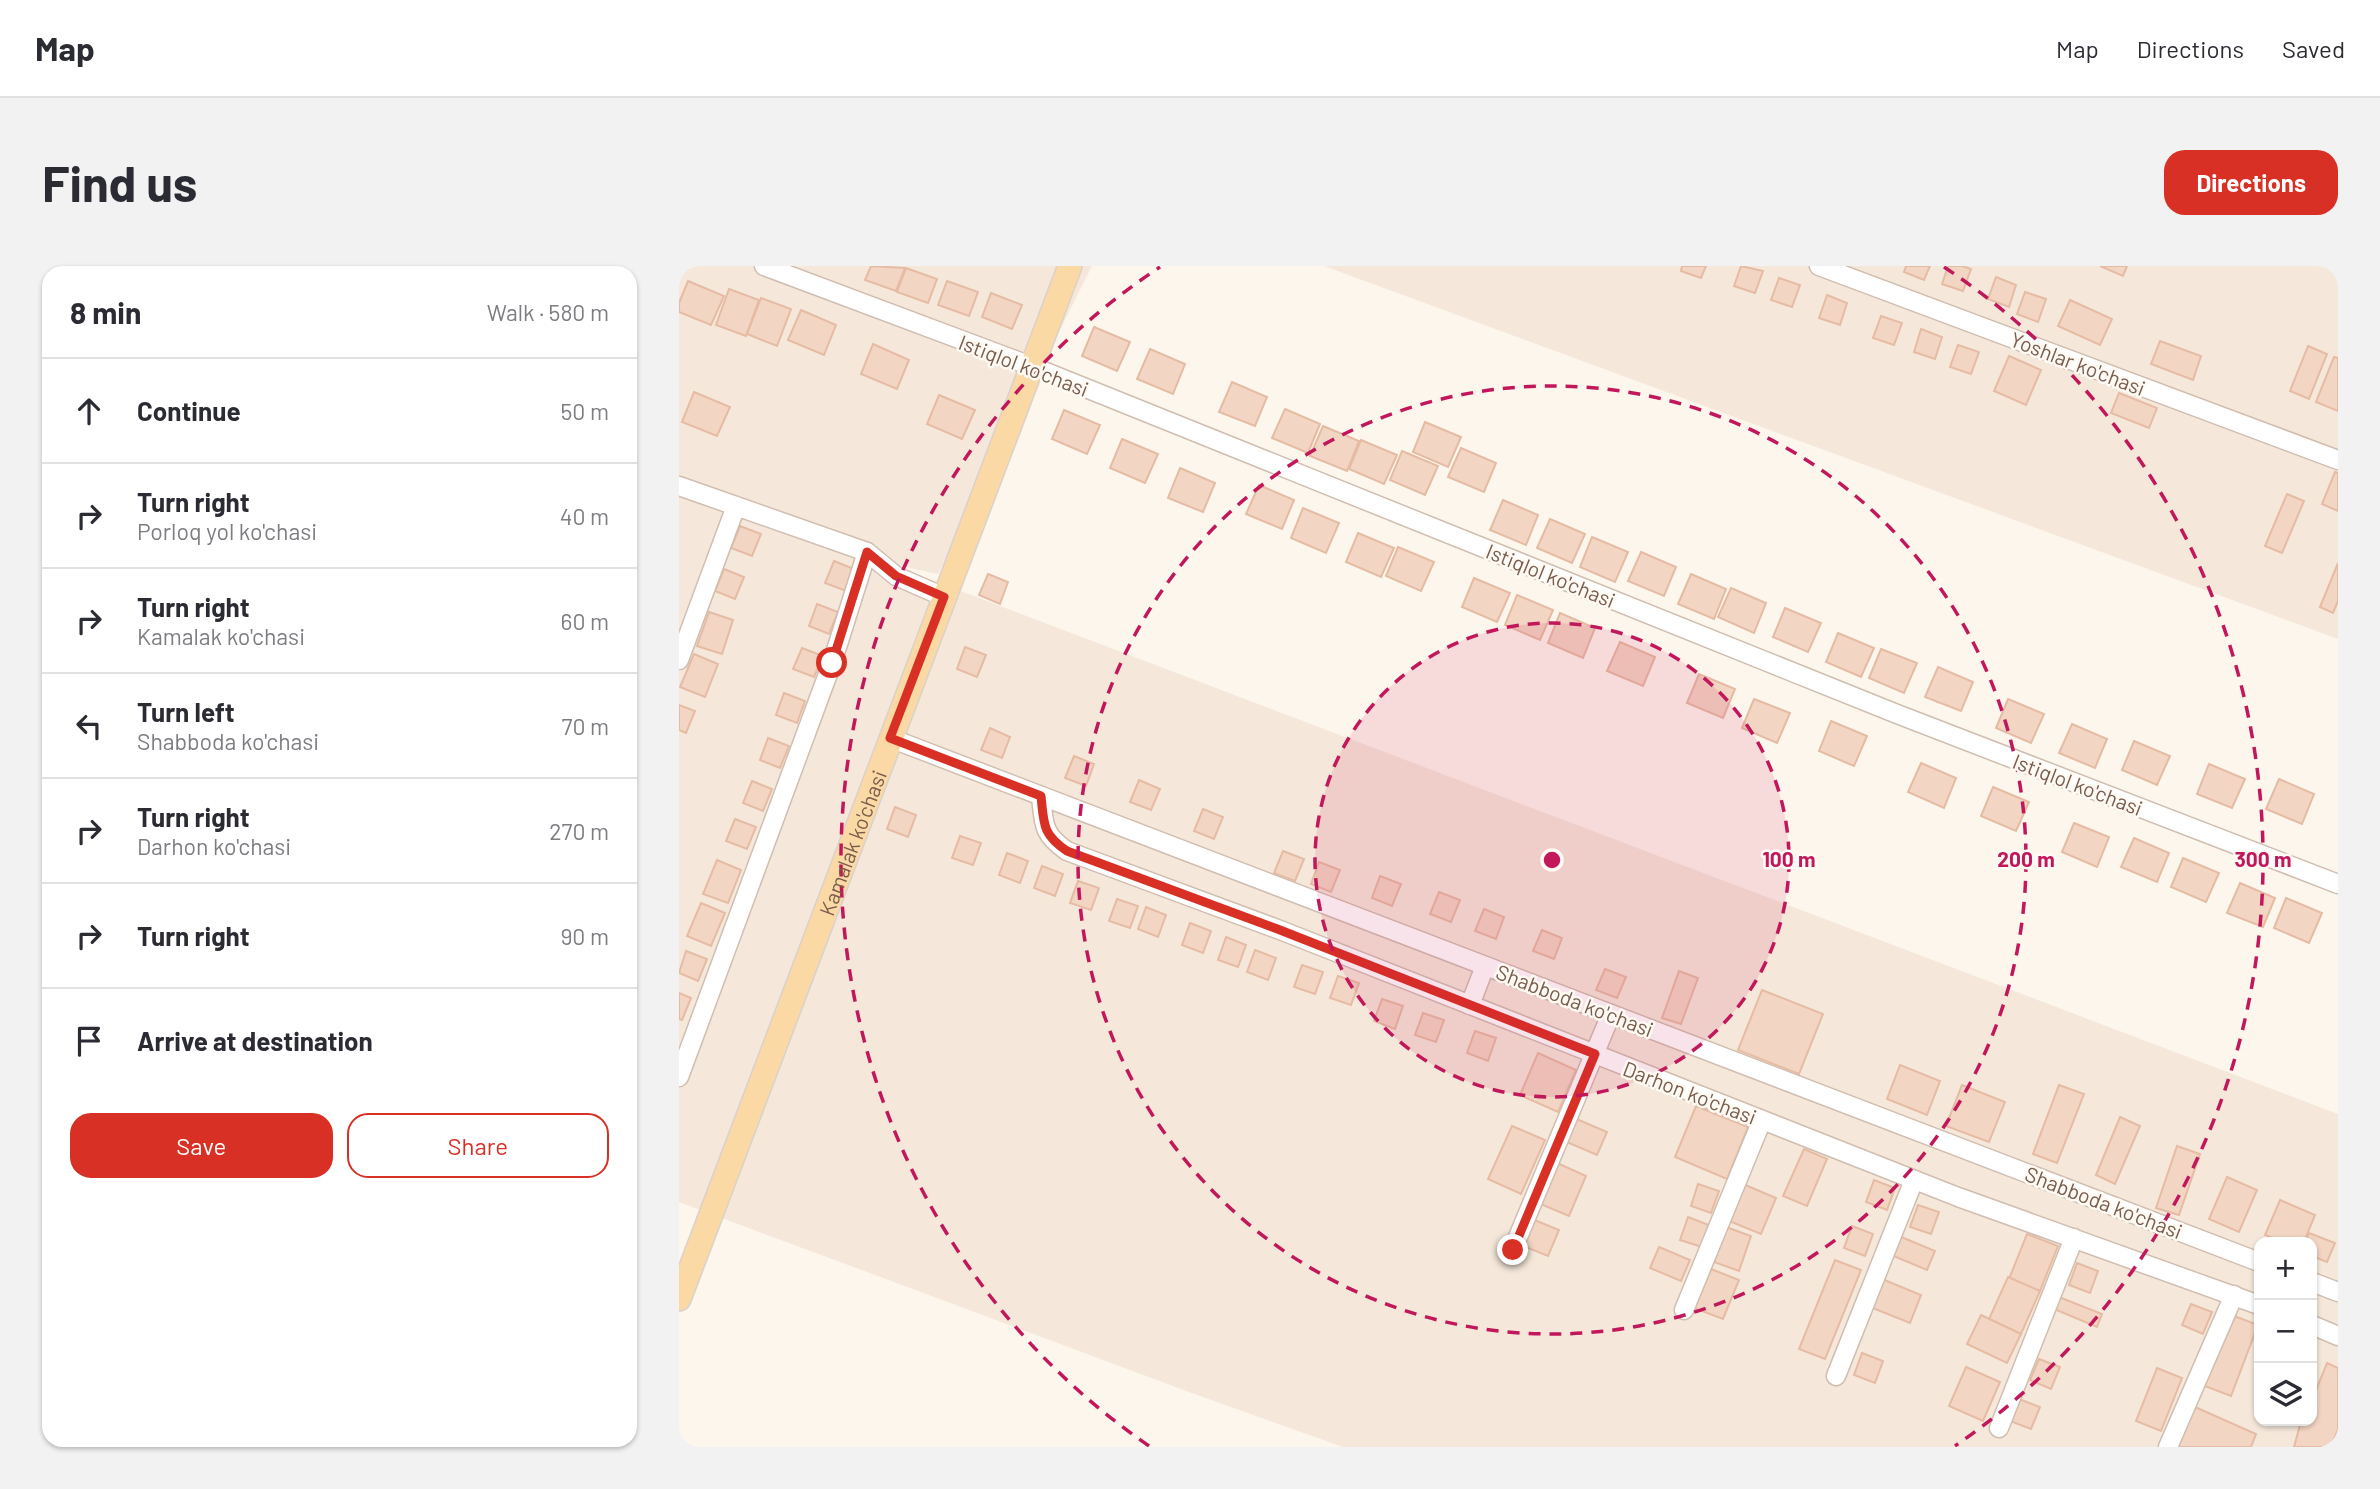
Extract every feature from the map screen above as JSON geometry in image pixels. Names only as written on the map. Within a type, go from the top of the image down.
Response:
[{"type":"main road","name":"Kamalak ko'chasi","points":[[679,1299],[1070,266]]},
{"type":"street","name":"Istiqlol ko'chasi","points":[[764,266],[1031,366],[1897,714],[2338,884]]},
{"type":"street","name":"Yoshlar ko'chasi","points":[[1819,266],[2338,460]]},
{"type":"street","points":[[679,486],[867,552],[896,576],[944,597]]},
{"type":"street","points":[[679,660],[736,506]]},
{"type":"street","points":[[679,1077],[832,663],[867,552]]},
{"type":"street","name":"Shabboda ko'chasi","points":[[890,738],[2254,1260]]},
{"type":"street","name":"Darhon ko'chasi","points":[[1041,796],[1044,824],[1052,841],[1067,851],[1280,930],[1914,1180],[2254,1303]]},
{"type":"street","points":[[1470,1005],[1485,966]]},
{"type":"street","points":[[1513,1250],[1611,1014]]},
{"type":"street","points":[[1684,1310],[1762,1120]]},
{"type":"street","points":[[1836,1376],[1914,1180]]},
{"type":"street","points":[[1999,1428],[2074,1238]]},
{"type":"street","points":[[2317,1284],[2338,1292]]},
{"type":"street","points":[[2168,1447],[2234,1295]]},
{"type":"street","points":[[2317,1327],[2338,1335]]},
{"type":"shaded area","points":[[679,266],[1092,266],[938,574],[887,563],[2338,1114],[2338,1447],[1343,1447],[679,1202]]},
{"type":"shaded area","points":[[1324,266],[2338,266],[2338,639]]},
{"type":"building","points":[[871,266],[905,268],[896,291],[865,280]]},
{"type":"building","points":[[1682,266],[1706,266],[1701,278],[1681,271]]},
{"type":"building","points":[[1741,266],[1763,271],[1755,293],[1734,286]]},
{"type":"building","points":[[1906,266],[1930,266],[1924,280],[1904,272]]},
{"type":"building","points":[[1948,266],[1971,269],[1963,291],[1942,284]]},
{"type":"building","points":[[2100,266],[2127,266],[2123,276]]},
{"type":"building","points":[[906,268],[937,279],[928,303],[897,292]]},
{"type":"building","points":[[1996,277],[2016,285],[2009,307],[1988,299]]},
{"type":"building","points":[[1779,278],[1800,285],[1792,307],[1771,300]]},
{"type":"building","points":[[688,281],[724,296],[711,325],[679,312],[679,303]]},
{"type":"building","points":[[947,281],[978,292],[969,316],[938,305]]},
{"type":"building","points":[[729,289],[759,300],[746,336],[716,325]]},
{"type":"building","points":[[2025,292],[2046,299],[2038,322],[2017,314]]},
{"type":"building","points":[[991,293],[1022,305],[1012,329],[982,317]]},
{"type":"building","points":[[1827,295],[1847,303],[1840,325],[1819,318]]},
{"type":"building","points":[[761,298],[791,309],[777,346],[747,334]]},
{"type":"building","points":[[2070,300],[2112,319],[2100,345],[2058,326]]},
{"type":"building","points":[[801,310],[836,325],[824,355],[788,340]]},
{"type":"building","points":[[1881,316],[1902,323],[1894,345],[1873,338]]},
{"type":"building","points":[[1094,327],[1130,342],[1117,371],[1082,356]]},
{"type":"building","points":[[1921,329],[1942,337],[1935,359],[1914,352]]},
{"type":"building","points":[[2160,341],[2201,356],[2193,380],[2151,364]]},
{"type":"building","points":[[873,344],[909,360],[897,389],[861,374]]},
{"type":"building","points":[[1958,345],[1979,352],[1971,374],[1950,367]]},
{"type":"building","points":[[2308,346],[2327,354],[2309,399],[2290,391]]},
{"type":"building","points":[[1150,349],[1185,364],[1173,394],[1137,379]]},
{"type":"building","points":[[2009,356],[2041,370],[2026,405],[1994,391]]},
{"type":"building","points":[[2334,357],[2338,358],[2338,411],[2316,402]]},
{"type":"building","points":[[1232,382],[1267,397],[1255,426],[1219,412]]},
{"type":"building","points":[[694,392],[730,407],[717,436],[682,422]]},
{"type":"building","points":[[2119,393],[2157,408],[2149,428],[2111,413]]},
{"type":"building","points":[[939,395],[975,410],[962,439],[927,424]]},
{"type":"building","points":[[1285,409],[1320,424],[1308,453],[1272,438]]},
{"type":"building","points":[[1064,410],[1100,425],[1087,454],[1052,439]]},
{"type":"building","points":[[1425,422],[1461,437],[1448,467],[1413,452]]},
{"type":"building","points":[[1323,426],[1359,441],[1347,471],[1310,456]]},
{"type":"building","points":[[1122,439],[1158,454],[1145,483],[1110,468]]},
{"type":"building","points":[[1361,440],[1397,455],[1384,484],[1349,469]]},
{"type":"building","points":[[1461,448],[1496,463],[1484,492],[1448,477]]},
{"type":"building","points":[[1402,451],[1438,466],[1425,495],[1390,480]]},
{"type":"building","points":[[1180,468],[1215,483],[1203,512],[1168,498]]},
{"type":"building","points":[[2335,472],[2338,473],[2338,511],[2322,504]]},
{"type":"building","points":[[1259,485],[1294,500],[1282,529],[1246,514]]},
{"type":"building","points":[[2287,494],[2304,501],[2282,553],[2265,546]]},
{"type":"building","points":[[1503,500],[1538,515],[1526,545],[1490,530]]},
{"type":"building","points":[[1303,508],[1339,523],[1326,553],[1291,538]]},
{"type":"building","points":[[1550,519],[1585,534],[1572,563],[1537,548]]},
{"type":"building","points":[[740,526],[761,534],[752,556],[731,548]]},
{"type":"building","points":[[1358,533],[1394,548],[1381,577],[1346,562]]},
{"type":"building","points":[[1592,537],[1628,552],[1615,582],[1580,567]]},
{"type":"building","points":[[1398,547],[1434,562],[1421,591],[1386,576]]},
{"type":"building","points":[[1641,552],[1676,567],[1664,596],[1628,581]]},
{"type":"building","points":[[834,561],[854,569],[846,591],[825,583]]},
{"type":"building","points":[[2338,563],[2338,601],[2333,613],[2320,607]]},
{"type":"building","points":[[724,569],[744,577],[735,599],[715,591]]},
{"type":"building","points":[[988,574],[1008,582],[1000,604],[979,595]]},
{"type":"building","points":[[1691,574],[1726,589],[1714,619],[1678,604]]},
{"type":"building","points":[[1474,578],[1510,593],[1497,622],[1462,607]]},
{"type":"building","points":[[1731,588],[1766,603],[1754,633],[1718,617]]},
{"type":"building","points":[[1517,595],[1553,610],[1540,640],[1505,625]]},
{"type":"building","points":[[817,604],[838,612],[829,634],[809,626]]},
{"type":"building","points":[[1785,608],[1821,623],[1808,652],[1773,637]]},
{"type":"building","points":[[709,612],[733,620],[722,654],[697,646]]},
{"type":"building","points":[[1560,613],[1595,628],[1583,658],[1548,643]]},
{"type":"building","points":[[1838,633],[1874,648],[1861,677],[1826,662]]},
{"type":"building","points":[[1620,642],[1655,657],[1643,686],[1607,671]]},
{"type":"building","points":[[965,647],[986,655],[977,677],[957,669]]},
{"type":"building","points":[[802,648],[823,656],[814,677],[793,669]]},
{"type":"building","points":[[1881,649],[1917,663],[1904,693],[1869,678]]},
{"type":"building","points":[[694,654],[718,664],[705,697],[680,687]]},
{"type":"building","points":[[1938,667],[1973,682],[1961,711],[1925,697]]},
{"type":"building","points":[[1699,674],[1735,689],[1723,718],[1687,703]]},
{"type":"building","points":[[784,693],[805,701],[797,723],[776,715]]},
{"type":"building","points":[[1754,699],[1790,713],[1777,743],[1742,728]]},
{"type":"building","points":[[2008,699],[2044,714],[2031,743],[1996,728]]},
{"type":"building","points":[[679,705],[695,711],[686,733],[679,730]]},
{"type":"building","points":[[1831,721],[1867,736],[1854,766],[1819,751]]},
{"type":"building","points":[[2072,724],[2107,739],[2095,768],[2059,753]]},
{"type":"building","points":[[990,728],[1010,737],[1002,758],[981,750]]},
{"type":"building","points":[[768,738],[789,746],[780,768],[760,760]]},
{"type":"building","points":[[2134,741],[2170,756],[2157,785],[2122,770]]},
{"type":"building","points":[[1074,756],[1094,764],[1086,786],[1065,778]]},
{"type":"building","points":[[1921,763],[1956,778],[1944,808],[1908,792]]},
{"type":"building","points":[[2209,764],[2245,779],[2232,808],[2197,794]]},
{"type":"building","points":[[2279,779],[2314,794],[2302,824],[2266,809]]},
{"type":"building","points":[[1139,780],[1160,789],[1151,810],[1130,802]]},
{"type":"building","points":[[752,781],[772,789],[763,811],[743,803]]},
{"type":"building","points":[[1993,787],[2029,802],[2016,831],[1981,816]]},
{"type":"building","points":[[895,807],[916,815],[908,837],[887,829]]},
{"type":"building","points":[[1203,809],[1223,817],[1214,839],[1194,831]]},
{"type":"building","points":[[735,819],[756,827],[747,849],[726,841]]},
{"type":"building","points":[[2074,823],[2109,837],[2097,867],[2062,852]]},
{"type":"building","points":[[960,836],[981,843],[973,865],[952,858]]},
{"type":"building","points":[[2134,838],[2169,853],[2157,882],[2121,867]]},
{"type":"building","points":[[1283,851],[1304,859],[1295,881],[1274,873]]},
{"type":"building","points":[[1007,853],[1028,861],[1020,883],[999,875]]},
{"type":"building","points":[[2183,858],[2219,873],[2206,902],[2171,887]]},
{"type":"building","points":[[717,860],[741,870],[728,903],[703,894]]},
{"type":"building","points":[[1319,862],[1340,870],[1331,892],[1311,884]]},
{"type":"building","points":[[1042,866],[1063,874],[1055,896],[1034,888]]},
{"type":"building","points":[[1380,876],[1401,884],[1392,906],[1372,898]]},
{"type":"building","points":[[1078,881],[1099,888],[1091,910],[1070,903]]},
{"type":"building","points":[[2240,883],[2275,898],[2263,927],[2227,913]]},
{"type":"building","points":[[1439,892],[1460,900],[1451,922],[1430,914]]},
{"type":"building","points":[[2286,898],[2322,913],[2309,943],[2274,928]]},
{"type":"building","points":[[1117,899],[1138,906],[1130,928],[1109,921]]},
{"type":"building","points":[[701,903],[725,913],[711,946],[687,936]]},
{"type":"building","points":[[1146,907],[1166,915],[1158,937],[1138,929]]},
{"type":"building","points":[[1484,909],[1504,917],[1496,939],[1475,931]]},
{"type":"building","points":[[1190,923],[1211,931],[1203,953],[1182,945]]},
{"type":"building","points":[[1542,930],[1562,938],[1554,959],[1533,951]]},
{"type":"building","points":[[1226,937],[1246,945],[1238,967],[1218,960]]},
{"type":"building","points":[[1255,950],[1276,958],[1268,980],[1247,972]]},
{"type":"building","points":[[686,951],[707,959],[698,981],[679,973]]},
{"type":"building","points":[[1302,965],[1323,972],[1315,994],[1294,987]]},
{"type":"building","points":[[1605,969],[1626,977],[1617,998],[1596,990]]},
{"type":"building","points":[[1679,971],[1698,978],[1681,1024],[1662,1018]]},
{"type":"building","points":[[1338,976],[1359,983],[1351,1005],[1330,998]]},
{"type":"building","points":[[1762,990],[1823,1014],[1799,1074],[1738,1050]]},
{"type":"building","points":[[679,993],[691,998],[682,1020],[679,1019]]},
{"type":"building","points":[[1382,999],[1403,1006],[1395,1029],[1374,1021]]},
{"type":"building","points":[[1423,1013],[1444,1020],[1436,1042],[1415,1035]]},
{"type":"building","points":[[1475,1031],[1496,1038],[1488,1061],[1467,1053]]},
{"type":"building","points":[[1538,1053],[1576,1070],[1558,1112],[1520,1095]]},
{"type":"building","points":[[1900,1065],[1940,1081],[1927,1115],[1887,1099]]},
{"type":"building","points":[[1962,1085],[2005,1102],[1989,1142],[1946,1126]]},
{"type":"building","points":[[2059,1085],[2084,1094],[2057,1163],[2033,1154]]},
{"type":"building","points":[[1696,1106],[1748,1127],[1727,1179],[1675,1157]]},
{"type":"building","points":[[1572,1117],[1607,1132],[1597,1155],[1562,1140]]},
{"type":"building","points":[[2120,1117],[2140,1126],[2115,1184],[2096,1175]]},
{"type":"building","points":[[1512,1126],[1545,1140],[1521,1194],[1488,1179]]},
{"type":"building","points":[[2177,1146],[2200,1154],[2179,1215],[2156,1208]]},
{"type":"building","points":[[1804,1149],[1827,1159],[1807,1206],[1783,1196]]},
{"type":"building","points":[[1555,1162],[1586,1176],[1569,1216],[1538,1203]]},
{"type":"building","points":[[2227,1177],[2257,1190],[2239,1232],[2209,1219]]},
{"type":"building","points":[[1874,1180],[1895,1188],[1887,1210],[1866,1202]]},
{"type":"building","points":[[1698,1184],[1719,1191],[1711,1213],[1691,1206]]},
{"type":"building","points":[[1743,1184],[1776,1198],[1761,1234],[1729,1221]]},
{"type":"building","points":[[2280,1200],[2315,1215],[2306,1237],[2265,1235]]},
{"type":"building","points":[[1918,1205],[1939,1212],[1931,1234],[1910,1227]]},
{"type":"building","points":[[1688,1217],[1709,1225],[1702,1247],[1680,1240]]},
{"type":"building","points":[[1532,1219],[1559,1230],[1548,1256],[1521,1245]]},
{"type":"building","points":[[1852,1226],[1873,1234],[1865,1256],[1844,1248]]},
{"type":"building","points":[[1726,1227],[1751,1236],[1739,1271],[1714,1262]]},
{"type":"building","points":[[2309,1233],[2335,1243],[2327,1262],[2317,1258],[2317,1237],[2307,1237]]},
{"type":"building","points":[[2027,1234],[2058,1246],[2040,1291],[2009,1279]]},
{"type":"building","points":[[1899,1236],[1935,1251],[1927,1270],[1891,1255]]},
{"type":"building","points":[[1659,1247],[1690,1260],[1681,1281],[1650,1268]]},
{"type":"building","points":[[1835,1260],[1861,1270],[1825,1359],[1799,1349]]},
{"type":"building","points":[[2077,1263],[2098,1271],[2090,1293],[2069,1285]]},
{"type":"building","points":[[1711,1269],[1739,1280],[1723,1319],[1694,1308]]},
{"type":"building","points":[[2008,1277],[2040,1291],[2021,1334],[1989,1319]]},
{"type":"building","points":[[1882,1279],[1921,1295],[1910,1323],[1870,1307]]},
{"type":"building","points":[[2059,1297],[2102,1314],[2097,1327],[2054,1309]]},
{"type":"building","points":[[2191,1304],[2212,1312],[2203,1334],[2182,1325]]},
{"type":"building","points":[[2229,1314],[2254,1323],[2254,1336],[2231,1396],[2202,1385]]},
{"type":"building","points":[[1981,1315],[2021,1334],[2007,1363],[1967,1344]]},
{"type":"building","points":[[1862,1353],[1883,1361],[1875,1383],[1854,1375]]},
{"type":"building","points":[[2039,1359],[2060,1367],[2051,1389],[2030,1380]]},
{"type":"building","points":[[2327,1363],[2338,1368],[2338,1429],[2331,1447],[2294,1447],[2300,1426],[2317,1426],[2317,1388]]},
{"type":"building","points":[[1966,1367],[2000,1382],[1983,1421],[1949,1406]]},
{"type":"building","points":[[2157,1368],[2182,1378],[2161,1431],[2136,1421]]},
{"type":"building","points":[[2019,1399],[2040,1407],[2031,1429],[2010,1421]]},
{"type":"building","points":[[2195,1407],[2256,1434],[2251,1447],[2177,1447]]},
{"type":"route","points":[[832,663],[867,552],[896,576],[944,597],[890,738],[1041,796],[1044,824],[1052,841],[1067,851],[1280,930],[1595,1054],[1513,1250]]}]
